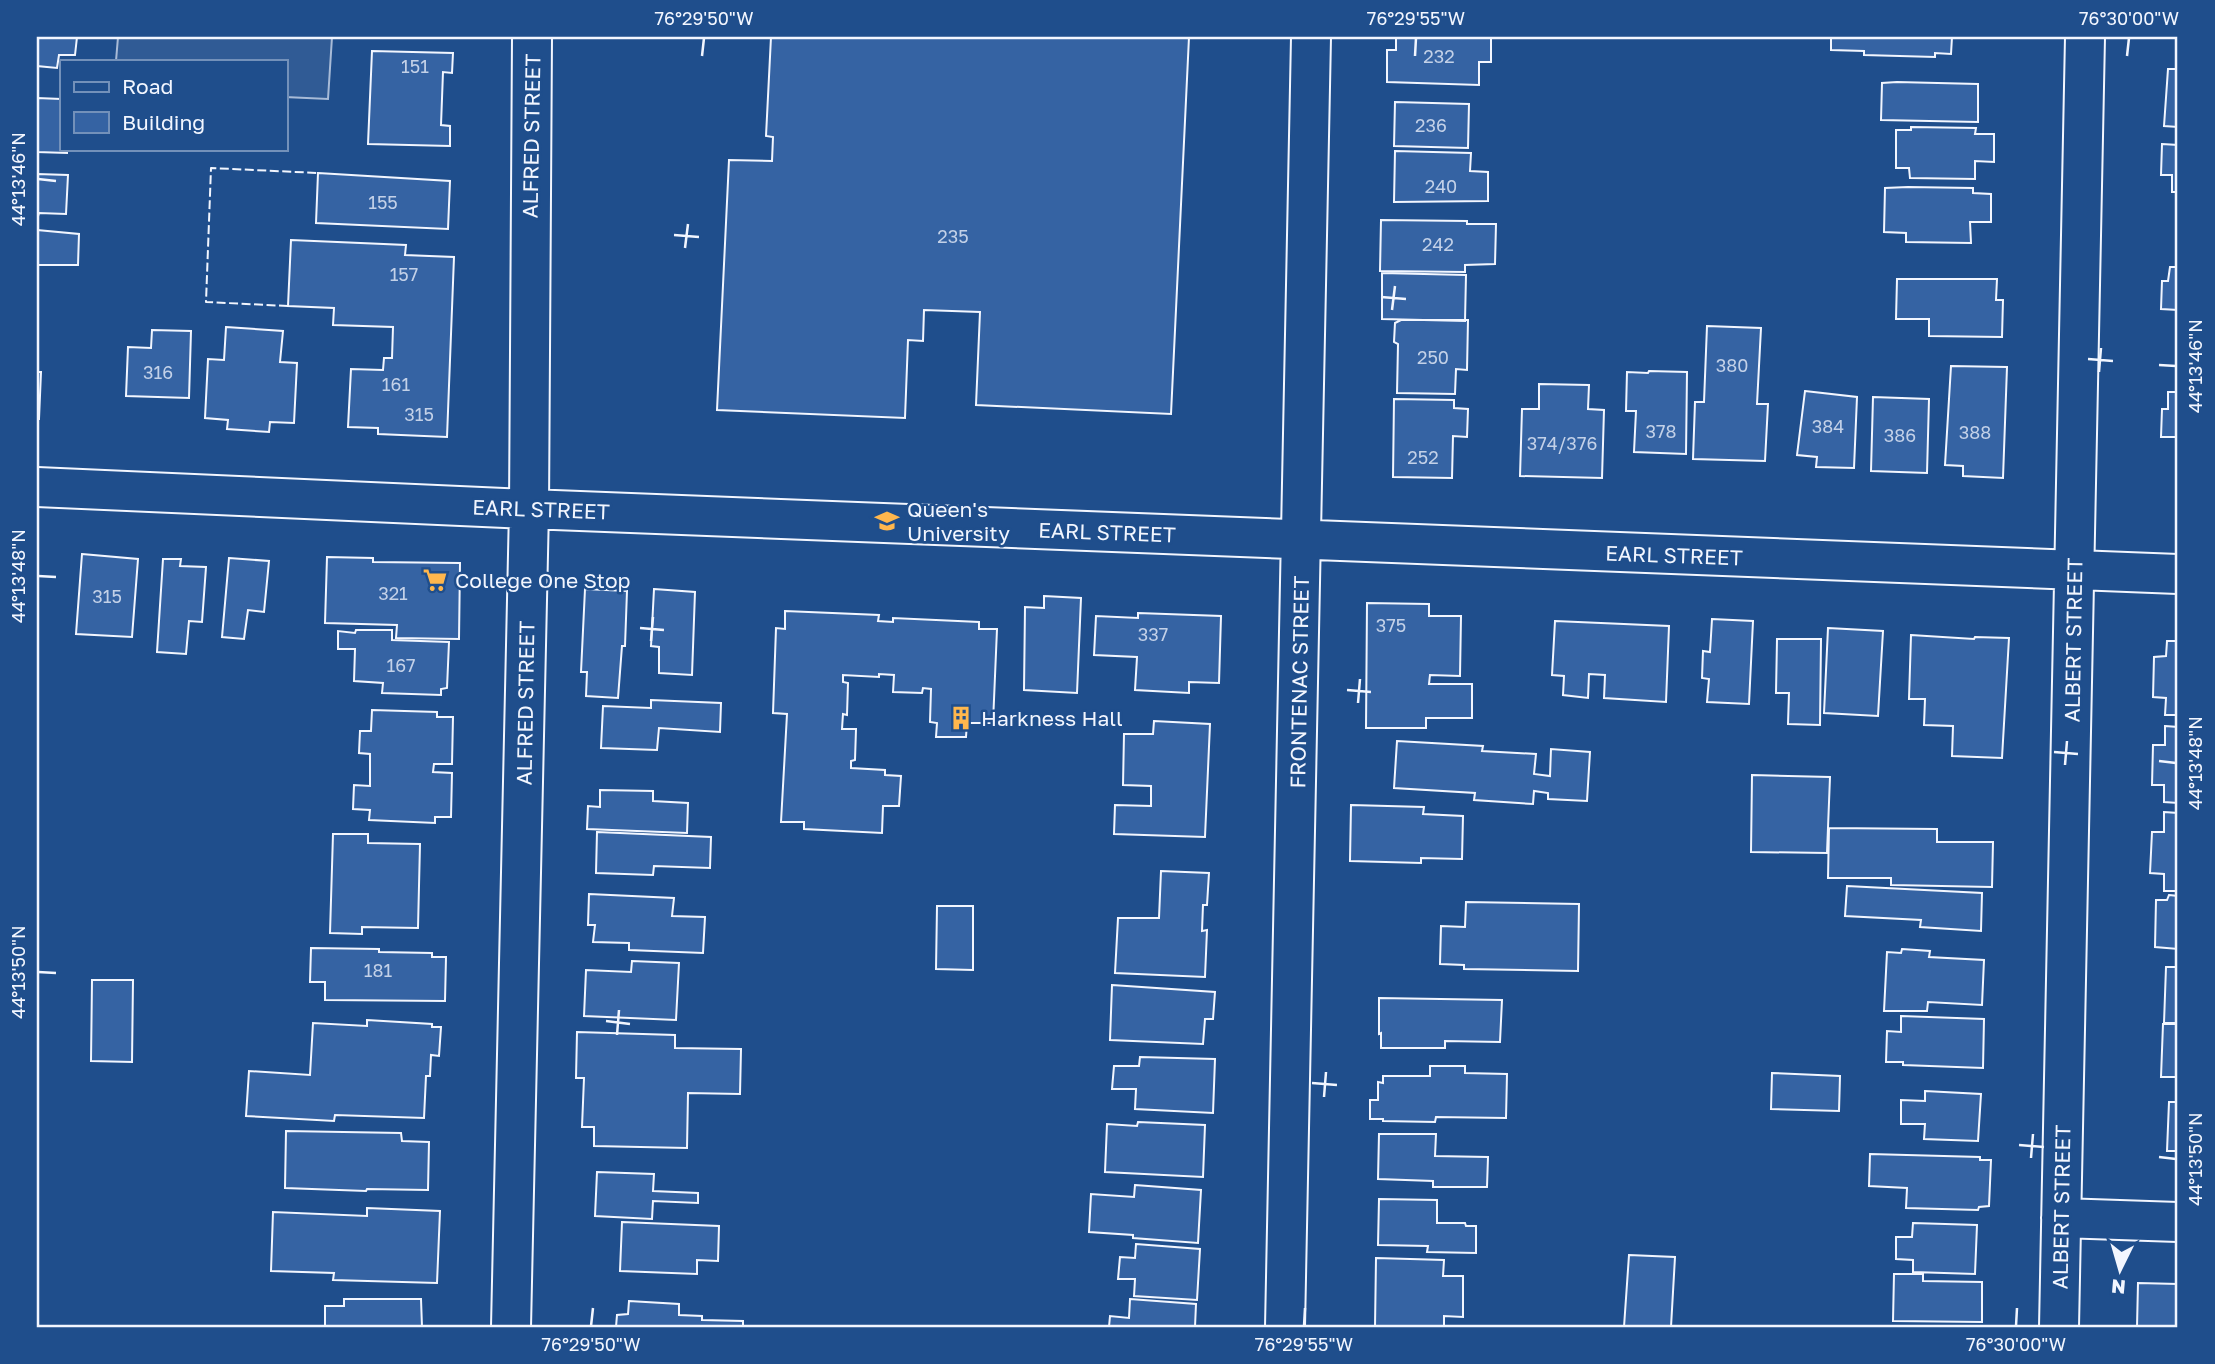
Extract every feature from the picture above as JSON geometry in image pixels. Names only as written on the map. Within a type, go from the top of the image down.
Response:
[{"type":"street","name":"ALFRED STREET","points":[[511,1327],[529,509],[532,37]]},
{"type":"street","name":"FRONTENAC STREET","points":[[1285,1327],[1311,37]]},
{"type":"street","name":"ALBERT STREET","points":[[2059,1327],[2085,37]]},
{"type":"street","name":"EARL STREET","points":[[37,486],[1302,541],[2178,574]]},
{"type":"street","points":[[2061,1218],[2178,1222]]},
{"type":"shaded area","points":[[118,37],[332,37],[328,99],[287,97],[287,60],[116,60]]},
{"type":"building","points":[[37,37],[77,37],[75,55],[59,55],[57,68],[37,66]]},
{"type":"building","points":[[771,37],[1189,37],[1171,414],[976,405],[980,312],[924,310],[923,341],[908,340],[905,418],[717,410],[729,160],[772,161],[773,137],[766,136]]},
{"type":"building","points":[[1396,37],[1491,37],[1491,62],[1479,62],[1479,85],[1387,82],[1387,50],[1396,50]]},
{"type":"building","points":[[1831,37],[1952,37],[1951,54],[1935,53],[1935,57],[1864,55],[1864,51],[1831,50]]},
{"type":"building","points":[[372,51],[453,53],[452,73],[443,72],[441,125],[450,126],[450,146],[368,144]]},
{"type":"building","points":[[2168,69],[2178,69],[2178,127],[2164,126]]},
{"type":"building","points":[[1882,83],[1978,84],[1978,122],[1881,120]]},
{"type":"building","points":[[37,98],[60,99],[60,150],[67,150],[67,153],[37,152]]},
{"type":"building","points":[[1395,102],[1469,104],[1468,148],[1394,146]]},
{"type":"building","points":[[1911,127],[1976,128],[1975,134],[1994,134],[1994,162],[1975,161],[1975,179],[1910,178],[1909,168],[1896,168],[1896,130],[1911,130]]},
{"type":"building","points":[[2162,144],[2178,145],[2178,192],[2172,192],[2172,175],[2161,175]]},
{"type":"building","points":[[1395,151],[1471,153],[1470,171],[1488,172],[1488,201],[1394,202]]},
{"type":"building","points":[[318,173],[450,181],[448,229],[316,223]]},
{"type":"building","points":[[37,174],[68,175],[66,214],[39,213],[37,220]]},
{"type":"building","points":[[1885,188],[1973,188],[1973,193],[1991,194],[1991,222],[1970,222],[1971,243],[1906,242],[1906,233],[1884,232]]},
{"type":"building","points":[[1381,220],[1496,224],[1495,264],[1465,265],[1465,272],[1380,271]]},
{"type":"building","points":[[37,230],[79,234],[78,265],[37,265]]},
{"type":"building","points":[[291,240],[406,245],[405,255],[454,257],[447,437],[378,434],[378,428],[348,427],[351,369],[383,370],[384,358],[392,358],[393,327],[333,325],[334,308],[288,306]]},
{"type":"building","points":[[2170,267],[2178,267],[2178,310],[2161,309],[2162,281],[2168,281]]},
{"type":"building","points":[[1382,273],[1466,275],[1465,321],[1382,319]]},
{"type":"building","points":[[1897,279],[1997,279],[1996,300],[2003,300],[2002,337],[1929,336],[1929,319],[1896,319]]},
{"type":"building","points":[[1401,320],[1468,320],[1467,370],[1456,369],[1455,394],[1397,393],[1398,344],[1394,342],[1395,323]]},
{"type":"building","points":[[1707,326],[1761,328],[1757,404],[1768,404],[1765,461],[1693,459],[1695,402],[1704,402]]},
{"type":"building","points":[[226,327],[283,331],[280,362],[297,363],[294,423],[270,422],[269,432],[227,429],[228,420],[205,418],[208,359],[224,360]]},
{"type":"building","points":[[152,330],[191,331],[189,398],[126,396],[128,347],[151,348]]},
{"type":"building","points":[[1951,366],[2007,367],[2003,478],[1963,476],[1963,466],[1945,465]]},
{"type":"building","points":[[37,372],[41,372],[39,419],[37,419]]},
{"type":"building","points":[[1627,372],[1687,372],[1686,454],[1634,452],[1636,411],[1626,411]]},
{"type":"building","points":[[1539,384],[1589,385],[1588,409],[1604,410],[1602,478],[1520,476],[1522,409],[1539,409]]},
{"type":"building","points":[[1805,391],[1857,397],[1854,468],[1816,467],[1817,457],[1797,455]]},
{"type":"building","points":[[2168,392],[2178,392],[2178,437],[2161,437],[2162,409],[2168,409]]},
{"type":"building","points":[[1873,397],[1929,399],[1927,473],[1871,471]]},
{"type":"building","points":[[1394,399],[1454,400],[1454,408],[1468,409],[1467,437],[1453,436],[1452,478],[1393,477]]},
{"type":"building","points":[[82,554],[138,559],[132,637],[76,634]]},
{"type":"building","points":[[327,557],[373,558],[373,562],[460,563],[459,639],[396,638],[397,625],[325,623]]},
{"type":"building","points":[[229,558],[269,561],[264,612],[248,610],[244,639],[222,637]]},
{"type":"building","points":[[163,559],[181,559],[180,566],[206,567],[202,622],[189,621],[186,654],[157,652]]},
{"type":"building","points":[[585,589],[627,591],[625,646],[622,646],[618,698],[586,696],[587,672],[581,672]]},
{"type":"building","points":[[654,589],[695,592],[692,675],[659,673],[659,647],[651,646]]},
{"type":"building","points":[[1044,596],[1081,598],[1077,693],[1024,690],[1025,607],[1044,608]]},
{"type":"building","points":[[1367,603],[1429,604],[1429,616],[1461,616],[1460,676],[1430,675],[1429,684],[1472,684],[1472,718],[1426,718],[1426,728],[1366,728]]},
{"type":"building","name":"Harkness Hall","points":[[785,611],[879,615],[878,621],[893,622],[893,618],[979,622],[979,629],[997,629],[993,723],[967,723],[966,737],[936,737],[937,723],[930,722],[931,689],[923,688],[922,693],[893,692],[894,675],[843,675],[843,682],[848,683],[847,715],[843,714],[842,729],[856,729],[855,760],[851,761],[851,768],[885,770],[885,775],[901,776],[899,806],[883,806],[882,833],[804,829],[804,822],[781,822],[787,714],[773,713],[776,628],[785,629]]},
{"type":"building","points":[[1138,613],[1221,616],[1219,683],[1189,682],[1189,693],[1135,690],[1137,657],[1094,655],[1096,616],[1138,618]]},
{"type":"building","points":[[1712,619],[1753,621],[1749,704],[1707,702],[1709,679],[1702,678],[1703,651],[1710,652]]},
{"type":"building","points":[[1555,621],[1669,626],[1666,702],[1604,698],[1605,675],[1589,674],[1588,698],[1563,695],[1564,676],[1552,675]]},
{"type":"building","points":[[1828,628],[1883,631],[1878,716],[1824,713]]},
{"type":"building","points":[[356,630],[392,630],[392,640],[449,642],[447,688],[441,689],[441,695],[382,693],[383,683],[354,681],[355,649],[338,649],[338,631],[355,633]]},
{"type":"building","points":[[1911,635],[2009,638],[2002,758],[1952,756],[1953,726],[1924,725],[1925,699],[1909,699]]},
{"type":"building","points":[[1777,639],[1821,639],[1820,725],[1788,724],[1789,693],[1776,693]]},
{"type":"building","points":[[2167,641],[2178,641],[2178,715],[2165,715],[2166,698],[2153,697],[2154,657],[2166,656]]},
{"type":"building","points":[[651,700],[721,703],[720,732],[659,728],[657,750],[601,748],[603,706],[651,708]]},
{"type":"building","points":[[372,710],[437,712],[437,717],[453,717],[452,764],[434,764],[433,772],[452,773],[451,817],[435,817],[435,823],[369,820],[370,810],[353,809],[354,785],[370,786],[370,754],[359,753],[360,731],[371,731]]},
{"type":"building","points":[[1154,721],[1210,724],[1205,837],[1114,834],[1115,805],[1151,806],[1151,786],[1123,785],[1124,734],[1153,734]]},
{"type":"building","points":[[2165,726],[2178,727],[2178,803],[2164,802],[2164,785],[2152,785],[2153,745],[2165,745]]},
{"type":"building","points":[[1397,741],[1483,746],[1482,751],[1536,754],[1534,774],[1550,776],[1551,749],[1590,752],[1587,801],[1548,799],[1548,793],[1534,791],[1533,804],[1474,800],[1475,793],[1394,788]]},
{"type":"building","points":[[1752,775],[1830,777],[1827,853],[1751,852]]},
{"type":"building","points":[[600,790],[653,791],[653,801],[688,803],[687,833],[587,829],[588,806],[600,807]]},
{"type":"building","points":[[1351,805],[1424,807],[1423,814],[1463,816],[1462,859],[1421,858],[1421,863],[1350,861]]},
{"type":"building","points":[[2164,812],[2178,813],[2178,891],[2164,891],[2164,874],[2150,873],[2152,832],[2164,832]]},
{"type":"building","points":[[1829,828],[1937,829],[1937,842],[1993,842],[1992,887],[1891,885],[1891,878],[1828,878]]},
{"type":"building","points":[[597,832],[711,837],[710,868],[654,866],[653,875],[596,873]]},
{"type":"building","points":[[333,834],[368,834],[368,843],[420,844],[418,928],[362,927],[362,934],[330,933]]},
{"type":"building","points":[[1161,871],[1209,873],[1207,905],[1203,905],[1202,931],[1207,930],[1205,977],[1115,973],[1118,918],[1159,918]]},
{"type":"building","points":[[1847,886],[1982,893],[1981,931],[1920,927],[1921,920],[1845,916]]},
{"type":"building","points":[[589,894],[674,898],[672,916],[705,917],[703,953],[629,950],[629,943],[593,942],[595,925],[588,925]]},
{"type":"building","points":[[2169,895],[2178,896],[2178,949],[2155,947],[2156,900],[2167,900]]},
{"type":"building","points":[[1466,902],[1579,904],[1578,971],[1464,969],[1464,965],[1440,964],[1441,926],[1465,927]]},
{"type":"building","points":[[937,906],[973,906],[973,970],[936,969]]},
{"type":"building","points":[[311,948],[379,949],[379,952],[432,953],[432,957],[446,957],[445,1001],[325,1000],[325,982],[310,982]]},
{"type":"building","points":[[1902,949],[1930,951],[1929,957],[1984,960],[1982,1005],[1928,1002],[1927,1011],[1884,1011],[1887,952],[1901,953]]},
{"type":"building","points":[[632,961],[679,963],[676,1020],[584,1016],[586,970],[631,972]]},
{"type":"building","points":[[2166,967],[2178,967],[2178,1023],[2164,1023]]},
{"type":"building","points":[[92,980],[133,980],[132,1062],[91,1061]]},
{"type":"building","points":[[1112,985],[1215,992],[1213,1019],[1205,1019],[1203,1044],[1110,1040]]},
{"type":"building","points":[[1379,998],[1502,1000],[1500,1042],[1445,1041],[1445,1048],[1381,1048]]},
{"type":"building","points":[[1901,1016],[1984,1019],[1983,1068],[1886,1062],[1887,1031],[1901,1032]]},
{"type":"building","points":[[367,1020],[432,1024],[432,1027],[441,1027],[439,1056],[431,1055],[430,1076],[426,1076],[424,1118],[335,1115],[334,1121],[246,1116],[249,1071],[310,1075],[313,1023],[367,1026]]},
{"type":"building","points":[[2163,1024],[2178,1024],[2178,1077],[2161,1077]]},
{"type":"building","points":[[577,1032],[675,1035],[675,1048],[741,1049],[740,1094],[688,1093],[687,1148],[594,1146],[594,1127],[582,1127],[584,1078],[576,1078]]},
{"type":"building","points":[[1140,1057],[1215,1059],[1213,1113],[1135,1109],[1136,1089],[1112,1089],[1114,1066],[1139,1066]]},
{"type":"building","points":[[1430,1066],[1465,1066],[1465,1073],[1507,1074],[1506,1118],[1436,1117],[1435,1122],[1370,1119],[1370,1100],[1378,1100],[1378,1082],[1383,1083],[1383,1076],[1430,1076]]},
{"type":"building","points":[[1772,1073],[1840,1076],[1839,1111],[1771,1109]]},
{"type":"building","points":[[1925,1091],[1981,1094],[1978,1141],[1924,1139],[1925,1124],[1901,1124],[1901,1100],[1925,1101]]},
{"type":"building","points":[[2169,1102],[2178,1102],[2178,1151],[2167,1151]]},
{"type":"building","points":[[1138,1122],[1205,1125],[1203,1177],[1105,1172],[1107,1124],[1137,1126]]},
{"type":"building","points":[[286,1131],[401,1133],[402,1141],[429,1142],[428,1190],[285,1188]]},
{"type":"building","points":[[1379,1134],[1436,1134],[1435,1156],[1488,1157],[1487,1187],[1433,1187],[1433,1181],[1378,1179]]},
{"type":"building","points":[[1870,1154],[1980,1157],[1980,1160],[1991,1160],[1989,1206],[1979,1207],[1978,1210],[1906,1208],[1907,1188],[1869,1186]]},
{"type":"building","points":[[597,1172],[654,1174],[653,1191],[698,1193],[698,1203],[653,1201],[652,1219],[595,1216]]},
{"type":"building","points":[[1135,1185],[1201,1190],[1198,1243],[1089,1232],[1091,1194],[1134,1197]]},
{"type":"building","points":[[1379,1199],[1437,1200],[1437,1223],[1465,1223],[1466,1226],[1476,1226],[1476,1253],[1427,1252],[1428,1246],[1378,1245]]},
{"type":"building","points":[[367,1208],[440,1211],[437,1283],[333,1280],[334,1273],[271,1271],[273,1212],[367,1216]]},
{"type":"building","points":[[622,1222],[719,1226],[718,1261],[697,1260],[697,1274],[620,1271]]},
{"type":"building","points":[[1913,1223],[1977,1225],[1975,1274],[1913,1272],[1913,1260],[1896,1259],[1896,1237],[1912,1237]]},
{"type":"building","points":[[1136,1244],[1200,1249],[1197,1300],[1134,1296],[1135,1279],[1118,1279],[1120,1257],[1135,1258]]},
{"type":"building","points":[[1629,1255],[1675,1257],[1671,1327],[1624,1327]]},
{"type":"building","points":[[1376,1258],[1444,1260],[1443,1276],[1463,1276],[1463,1317],[1444,1316],[1444,1327],[1375,1327]]},
{"type":"building","points":[[1894,1274],[1923,1274],[1923,1281],[1982,1282],[1982,1322],[1893,1321]]},
{"type":"building","points":[[2138,1283],[2178,1284],[2178,1327],[2137,1327]]},
{"type":"building","points":[[344,1299],[421,1299],[422,1327],[325,1327],[325,1306],[344,1306]]},
{"type":"building","points":[[1130,1299],[1196,1304],[1195,1327],[1109,1327],[1110,1316],[1129,1318]]},
{"type":"building","points":[[629,1301],[679,1304],[679,1315],[702,1316],[702,1320],[743,1321],[743,1327],[616,1327],[617,1315],[628,1314]]},
{"type":"fence","points":[[288,306],[206,302],[211,168],[318,173]]},
{"type":"place","name":"Queen's University","points":[[887,521]]},
{"type":"place","name":"College One Stop","points":[[435,580]]},
{"type":"place","name":"Harkness Hall","points":[[961,718]]}]
